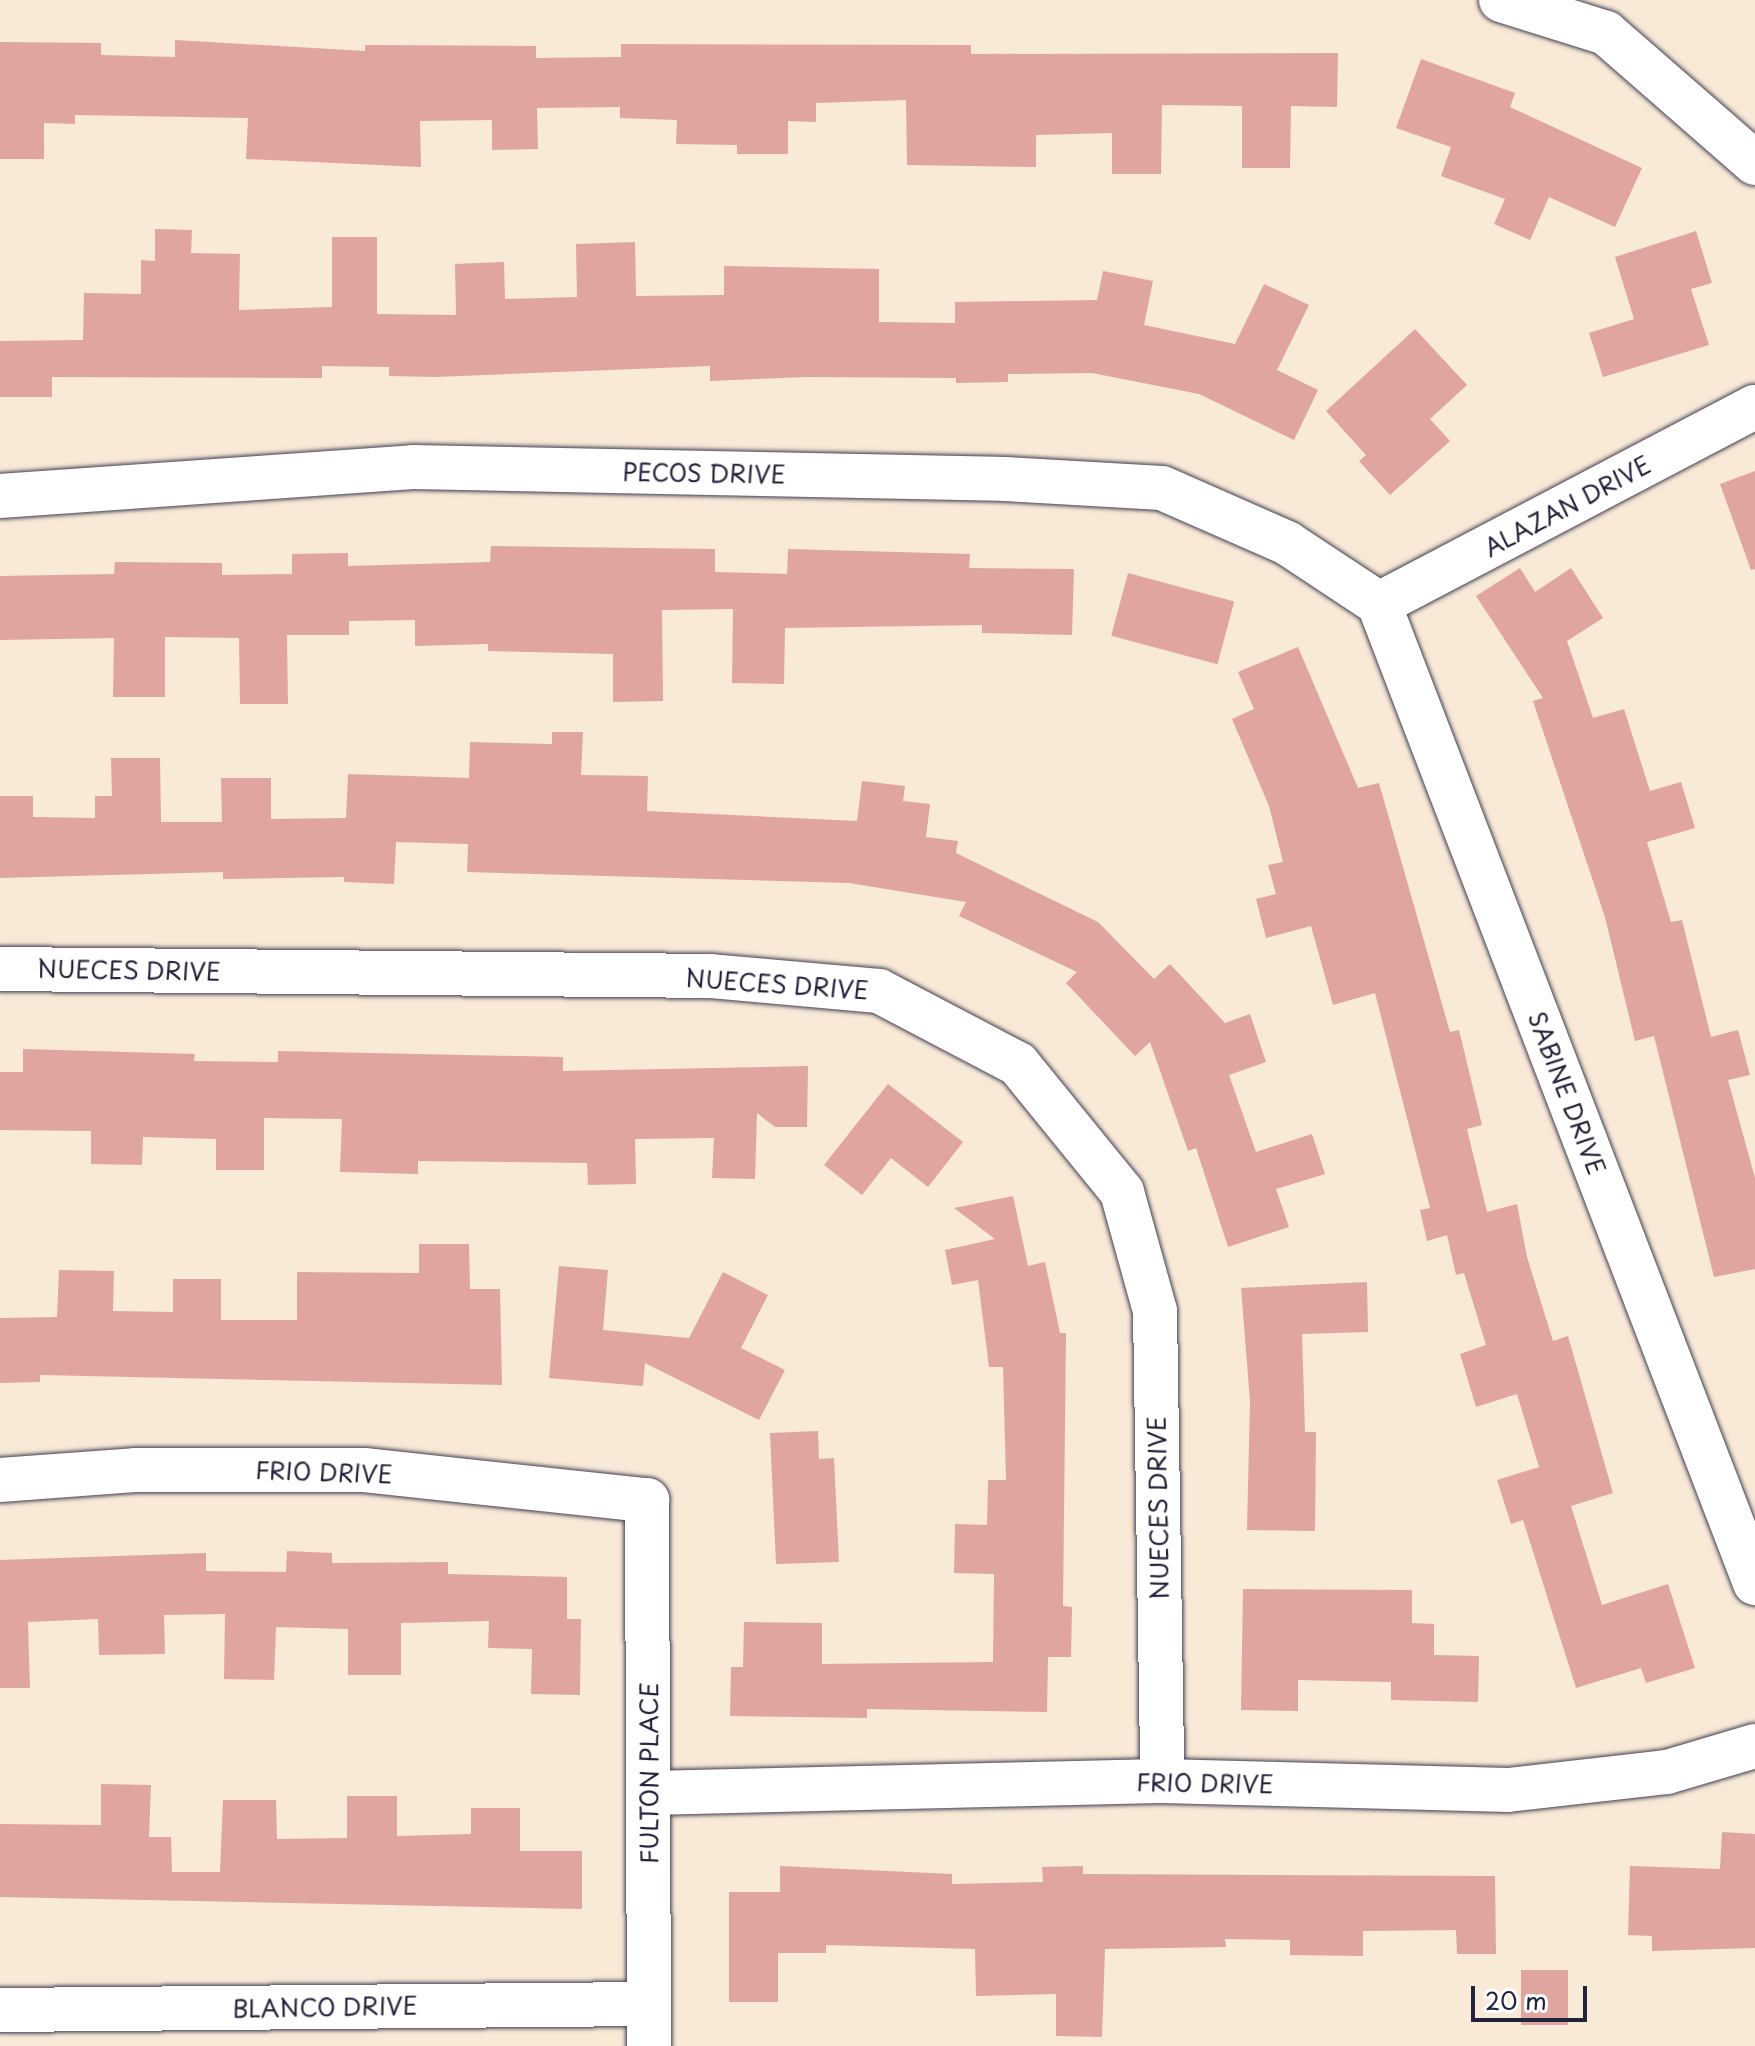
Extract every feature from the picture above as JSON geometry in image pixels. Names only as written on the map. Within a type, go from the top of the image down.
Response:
[{"type":"street","points":[[1501,0],[1606,33],[1755,163]]},
{"type":"street","name":"ALAZAN DRIVE","points":[[1379,604],[1755,407]]},
{"type":"street","name":"PECOS DRIVE","points":[[0,496],[413,467],[1005,479],[1162,488],[1287,543],[1379,604]]},
{"type":"street","name":"SABINE DRIVE","points":[[1379,604],[1755,1583]]},
{"type":"street","name":"NUECES DRIVE","points":[[0,969],[711,976],[879,991],[1018,1064],[1122,1192],[1155,1311],[1162,1781]]},
{"type":"street","name":"FRIO DRIVE","points":[[0,1480],[135,1470],[364,1470],[647,1500]]},
{"type":"street","name":"FULTON PLACE","points":[[647,1500],[649,2025]]},
{"type":"street","name":"FRIO DRIVE","points":[[649,1793],[1162,1781],[1508,1790],[1667,1772],[1755,1746]]},
{"type":"street","name":"BLANCO DRIVE","points":[[0,2010],[649,2025]]},
{"type":"building","points":[[175,40],[365,51],[365,45],[536,46],[536,58],[621,57],[621,44],[971,45],[971,54],[1338,53],[1337,107],[1291,106],[1290,168],[1242,168],[1242,106],[1162,105],[1161,174],[1112,174],[1112,133],[1036,135],[1036,167],[907,165],[906,100],[816,103],[816,122],[788,121],[788,154],[737,154],[737,145],[676,144],[677,120],[620,118],[620,107],[537,108],[538,149],[492,150],[492,120],[420,121],[421,167],[246,159],[248,118],[75,115],[75,124],[44,123],[44,159],[0,159],[0,42],[101,43],[101,55],[175,57]]},
{"type":"building","points":[[1421,59],[1515,93],[1510,107],[1642,168],[1615,227],[1549,197],[1530,240],[1494,224],[1505,199],[1441,176],[1451,147],[1396,128]]},
{"type":"building","points":[[155,229],[192,230],[191,253],[240,254],[239,310],[332,307],[332,237],[377,237],[377,314],[456,315],[455,264],[504,262],[505,299],[577,297],[576,244],[635,242],[636,296],[724,295],[724,266],[879,269],[879,322],[955,323],[955,302],[1097,300],[1103,271],[1153,281],[1144,325],[1235,344],[1264,284],[1309,305],[1277,370],[1318,390],[1294,440],[1199,394],[1092,373],[1008,374],[1008,382],[956,383],[956,378],[807,377],[710,381],[710,366],[436,377],[389,376],[389,367],[322,366],[322,378],[52,377],[52,397],[0,397],[0,341],[83,340],[84,293],[141,294],[141,260],[155,261]]},
{"type":"building","points":[[1696,231],[1712,283],[1691,289],[1709,345],[1603,377],[1589,333],[1634,319],[1615,257]]},
{"type":"building","points":[[1415,329],[1467,385],[1430,419],[1450,441],[1390,495],[1359,461],[1366,455],[1326,411]]},
{"type":"building","points":[[1755,471],[1755,569],[1751,570],[1720,484]]},
{"type":"building","points":[[491,546],[715,549],[715,572],[787,574],[788,549],[970,554],[969,568],[1074,569],[1072,635],[982,633],[982,625],[785,628],[784,684],[732,683],[733,609],[662,610],[663,701],[613,702],[613,654],[488,651],[488,644],[415,646],[415,620],[349,621],[349,635],[287,635],[288,704],[240,704],[239,638],[165,637],[165,697],[113,697],[114,638],[0,640],[0,576],[114,574],[115,562],[222,563],[222,575],[292,574],[292,554],[348,553],[348,566],[490,562]]},
{"type":"building","points":[[1520,568],[1535,592],[1571,568],[1603,618],[1567,641],[1593,718],[1624,709],[1650,791],[1681,782],[1695,828],[1647,842],[1671,922],[1682,920],[1711,1037],[1738,1030],[1750,1075],[1728,1080],[1755,1178],[1755,1269],[1714,1277],[1654,1036],[1635,1041],[1605,917],[1533,701],[1543,698],[1476,596]]},
{"type":"building","points":[[1128,573],[1234,601],[1217,664],[1111,636]]},
{"type":"building","points":[[1298,647],[1358,788],[1379,783],[1450,1032],[1459,1030],[1482,1125],[1467,1129],[1487,1212],[1517,1204],[1527,1257],[1553,1341],[1568,1336],[1613,1493],[1571,1506],[1602,1605],[1668,1584],[1695,1668],[1646,1683],[1641,1668],[1576,1688],[1523,1520],[1511,1524],[1497,1480],[1539,1467],[1517,1394],[1476,1407],[1460,1354],[1486,1345],[1464,1273],[1456,1275],[1447,1235],[1427,1241],[1420,1210],[1430,1208],[1375,993],[1333,1005],[1311,926],[1266,938],[1256,899],[1276,894],[1268,865],[1283,862],[1269,806],[1232,719],[1254,709],[1238,672]]},
{"type":"building","points":[[552,732],[583,732],[581,775],[648,776],[647,811],[857,821],[862,781],[905,786],[903,801],[930,804],[926,837],[958,841],[956,853],[1098,922],[1154,979],[1170,964],[1225,1023],[1250,1014],[1266,1062],[1229,1075],[1256,1152],[1312,1134],[1325,1174],[1276,1189],[1289,1227],[1228,1247],[1196,1148],[1188,1151],[1150,1042],[1135,1056],[1066,983],[1077,972],[959,916],[966,902],[849,883],[467,872],[468,844],[396,842],[394,884],[344,882],[344,877],[223,879],[223,872],[0,878],[0,796],[33,796],[33,817],[95,818],[95,796],[112,796],[111,758],[160,758],[161,822],[222,822],[221,778],[271,778],[271,819],[346,818],[348,774],[469,778],[470,742],[552,744]]},
{"type":"building","points":[[23,1049],[195,1054],[194,1061],[278,1062],[278,1051],[563,1057],[563,1071],[808,1066],[807,1127],[775,1127],[757,1113],[755,1179],[712,1178],[714,1138],[635,1139],[636,1184],[588,1185],[587,1163],[418,1161],[418,1174],[340,1172],[342,1119],[264,1118],[264,1170],[216,1170],[216,1139],[143,1137],[142,1165],[91,1164],[91,1131],[0,1130],[0,1072],[23,1072]]},
{"type":"building","points":[[888,1084],[963,1142],[928,1187],[891,1158],[862,1195],[824,1165]]},
{"type":"building","points":[[1013,1196],[1028,1266],[1045,1262],[1060,1333],[1066,1333],[1063,1606],[1072,1607],[1071,1657],[1048,1657],[1047,1712],[867,1709],[867,1718],[730,1716],[731,1667],[743,1667],[744,1622],[822,1623],[822,1664],[993,1662],[994,1574],[954,1573],[955,1524],[987,1525],[988,1480],[1006,1480],[1003,1367],[989,1367],[978,1280],[952,1285],[945,1250],[995,1239],[954,1208]]},
{"type":"building","points":[[419,1244],[469,1244],[470,1289],[500,1289],[502,1385],[40,1375],[40,1382],[0,1383],[0,1318],[57,1317],[59,1270],[114,1271],[113,1311],[173,1312],[173,1279],[221,1279],[221,1320],[297,1320],[297,1272],[419,1273]]},
{"type":"building","points":[[559,1266],[608,1270],[603,1330],[689,1338],[723,1272],[768,1295],[741,1348],[785,1370],[759,1420],[645,1363],[643,1386],[549,1378]]},
{"type":"building","points":[[1367,1282],[1368,1332],[1302,1334],[1305,1432],[1316,1432],[1315,1531],[1247,1530],[1250,1401],[1241,1288]]},
{"type":"building","points":[[818,1431],[819,1459],[834,1458],[839,1562],[776,1564],[770,1433]]},
{"type":"building","points":[[287,1551],[332,1553],[332,1563],[448,1562],[448,1574],[567,1577],[567,1619],[581,1619],[580,1695],[531,1694],[532,1649],[488,1648],[489,1621],[401,1623],[401,1675],[348,1675],[348,1629],[276,1627],[274,1680],[224,1679],[225,1614],[164,1615],[165,1654],[99,1655],[98,1619],[28,1622],[30,1688],[0,1688],[0,1560],[206,1553],[206,1571],[286,1572]]},
{"type":"building","points":[[1243,1589],[1412,1590],[1412,1623],[1434,1624],[1434,1655],[1479,1656],[1478,1702],[1391,1700],[1391,1682],[1298,1680],[1298,1711],[1241,1710]]},
{"type":"building","points":[[101,1784],[151,1785],[149,1837],[171,1837],[172,1872],[220,1872],[223,1800],[276,1800],[277,1839],[347,1838],[347,1796],[397,1796],[397,1836],[471,1834],[471,1808],[520,1808],[520,1851],[582,1851],[582,1909],[0,1897],[0,1824],[101,1825]]},
{"type":"building","points":[[1722,1832],[1755,1834],[1755,1948],[1652,1951],[1652,1936],[1628,1935],[1630,1866],[1720,1869]]},
{"type":"building","points":[[780,1866],[952,1874],[952,1884],[1043,1882],[1042,1867],[1083,1866],[1083,1874],[1495,1876],[1496,1954],[1457,1954],[1456,1930],[1363,1931],[1363,1956],[1290,1955],[1290,1940],[1225,1939],[1226,1947],[1105,1949],[1102,2037],[1056,2036],[1056,1994],[976,1996],[975,1949],[826,1945],[826,1953],[778,1953],[778,2002],[729,2002],[729,1892],[780,1892]]},
{"type":"building","points":[[1521,1970],[1568,1970],[1568,2025],[1521,2025]]}]
